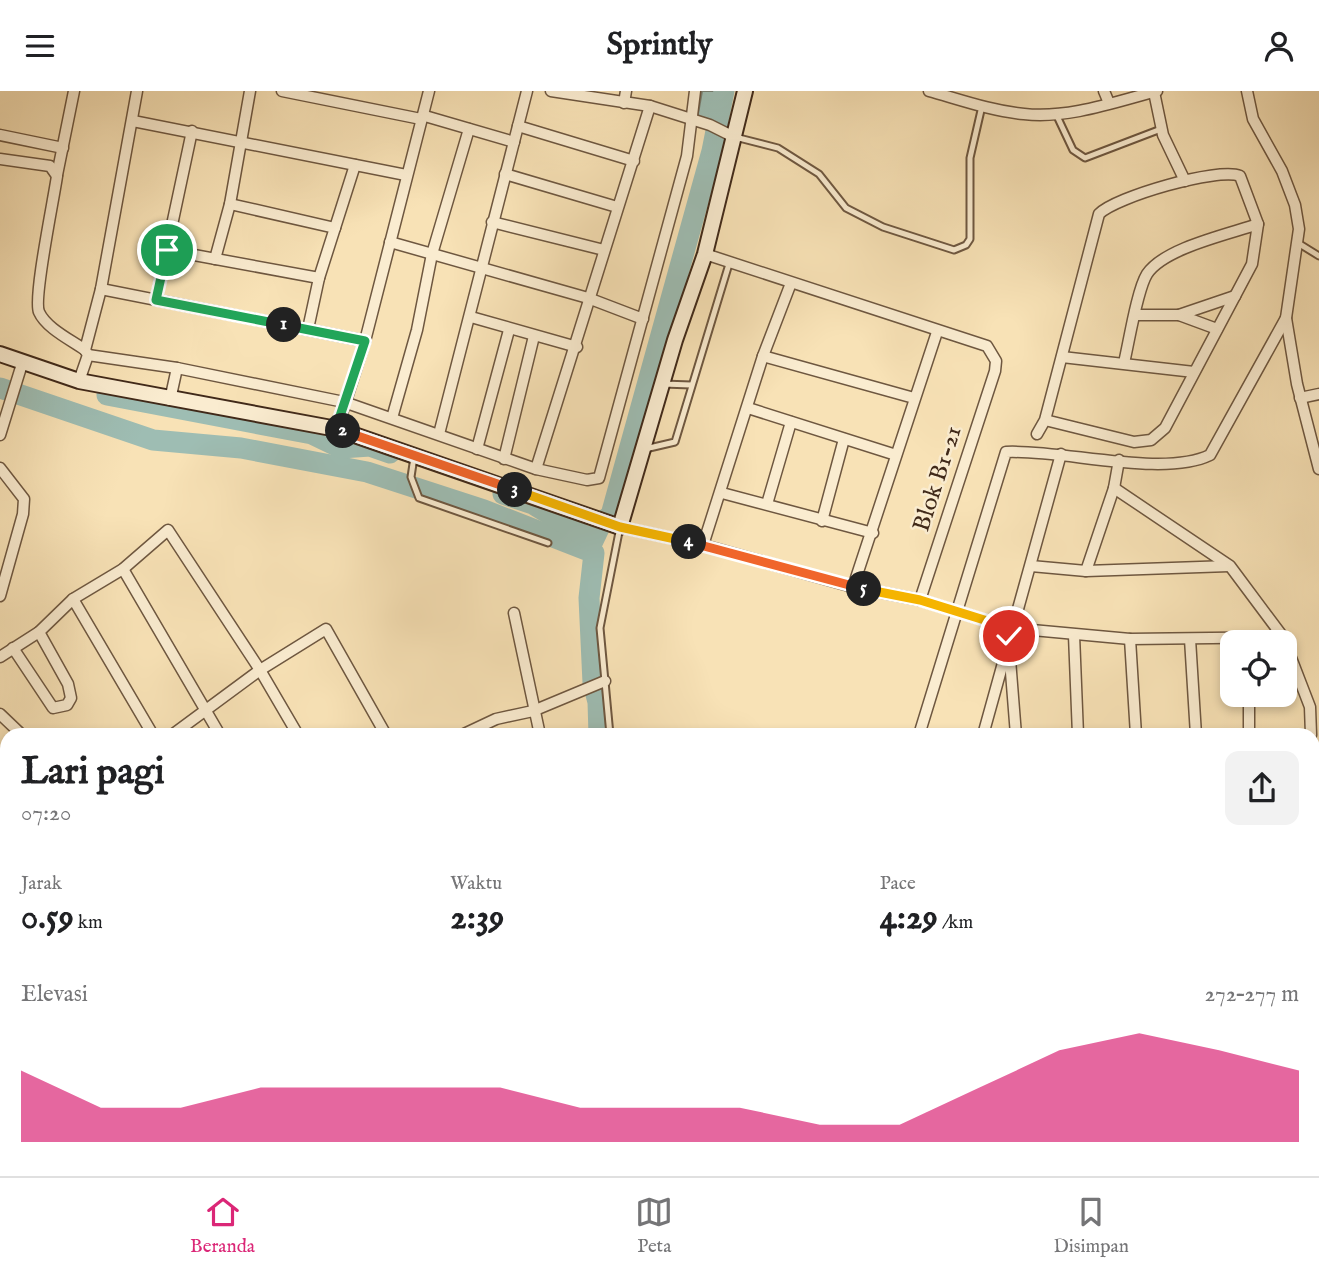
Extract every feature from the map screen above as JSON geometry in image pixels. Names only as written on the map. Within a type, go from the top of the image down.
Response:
[{"type":"street","points":[[74,91],[36,303],[45,322],[87,352],[343,404],[439,434],[536,470],[587,480],[602,476],[687,156],[695,91]]},
{"type":"street","points":[[79,381],[101,289],[137,91]]},
{"type":"street","points":[[215,259],[230,204],[250,91]]},
{"type":"street","points":[[282,91],[423,118],[514,142]]},
{"type":"street","points":[[338,424],[365,341],[429,91]]},
{"type":"street","points":[[439,434],[527,91]]},
{"type":"street","points":[[551,91],[650,106],[710,125],[730,135]]},
{"type":"street","points":[[624,103],[626,91]]},
{"type":"street","points":[[620,527],[662,384],[705,254],[730,135],[745,91]]},
{"type":"street","points":[[929,91],[982,107],[1027,115],[1056,114],[1156,91],[1161,129],[1185,181]]},
{"type":"street","points":[[1104,91],[1109,103]]},
{"type":"street","points":[[1247,91],[1253,119],[1282,171],[1295,205],[1299,229],[1286,317],[1300,398],[1319,469]]},
{"type":"street","points":[[536,470],[577,347],[588,298],[650,106]]},
{"type":"street","points":[[133,121],[407,175]]},
{"type":"street","points":[[518,126],[634,161]]},
{"type":"street","points":[[392,418],[417,330],[432,254],[469,129]]},
{"type":"street","points":[[156,300],[192,131]]},
{"type":"street","points":[[0,135],[63,148]]},
{"type":"street","points":[[0,159],[50,166],[57,176]]},
{"type":"street","points":[[308,329],[319,278],[355,165]]},
{"type":"street","points":[[505,174],[617,207]]},
{"type":"street","points":[[1037,434],[1045,419],[1099,214],[1112,203],[1185,181],[1228,174],[1240,176],[1258,224],[1252,264],[1165,428],[1151,440],[1134,442],[1045,419]]},
{"type":"street","points":[[230,204],[335,228]]},
{"type":"street","points":[[492,222],[604,250]]},
{"type":"street","points":[[1124,363],[1146,276],[1157,263],[1174,253],[1258,224]]},
{"type":"street","points":[[390,242],[588,298],[643,319]]},
{"type":"street","points":[[167,250],[319,278]]},
{"type":"street","points":[[705,254],[937,332],[873,533],[853,587]]},
{"type":"street","points":[[704,545],[763,356],[791,283]]},
{"type":"street","points":[[101,289],[365,341]]},
{"type":"street","points":[[1136,315],[1179,315],[1235,296]]},
{"type":"street","points":[[1179,315],[1217,329]]},
{"type":"street","points":[[471,317],[509,330],[577,347]]},
{"type":"street","points":[[921,728],[1006,451],[1180,463],[1210,455],[1286,317]]},
{"type":"street","points":[[477,449],[509,330]]},
{"type":"street","name":"Blok B1-21","points":[[920,600],[996,361],[987,346],[937,332]]},
{"type":"street","points":[[504,459],[534,336]]},
{"type":"street","points":[[0,354],[20,369],[338,424],[620,527],[704,545],[853,587],[920,600],[1009,632],[1130,639],[1220,640]]},
{"type":"street","points":[[763,356],[914,398]]},
{"type":"street","points":[[1062,357],[1194,372]]},
{"type":"street","points":[[0,435],[20,369]]},
{"type":"street","points":[[171,396],[177,371]]},
{"type":"street","points":[[1300,398],[1319,394]]},
{"type":"street","points":[[748,408],[896,456]]},
{"type":"street","points":[[767,504],[791,422]]},
{"type":"street","points":[[822,521],[844,439]]},
{"type":"street","points":[[985,728],[1009,632],[1031,566],[1061,454]]},
{"type":"street","points":[[1086,571],[1114,488],[1119,460]]},
{"type":"street","points":[[0,468],[24,499],[23,514],[0,596]]},
{"type":"street","points":[[1114,488],[1230,566],[1278,630]]},
{"type":"street","points":[[722,493],[873,533]]},
{"type":"street","points":[[0,657],[39,632],[73,599],[123,569],[168,530],[260,670],[294,728]]},
{"type":"street","points":[[1031,566],[1086,571],[1230,566]]},
{"type":"street","points":[[123,569],[216,728]]},
{"type":"street","points":[[73,599],[149,728]]},
{"type":"street","points":[[514,613],[538,728]]},
{"type":"street","points":[[182,728],[260,670],[326,629],[382,728]]},
{"type":"street","points":[[13,648],[54,708],[67,705],[71,698],[68,684],[39,632]]},
{"type":"street","points":[[1009,632],[1016,728]]},
{"type":"street","points":[[1074,635],[1078,728]]},
{"type":"street","points":[[1130,639],[1136,728]]},
{"type":"street","points":[[1190,639],[1196,728]]},
{"type":"street","points":[[1297,673],[1310,707],[1311,728]]},
{"type":"street","points":[[477,728],[496,719],[533,711],[601,682]]},
{"type":"street","points":[[1249,707],[1249,728]]},
{"type":"street","points":[[0,714],[15,728]]},
{"type":"lane","points":[[730,135],[778,148],[819,174],[846,208],[883,227],[954,250],[965,245],[970,239],[970,158],[982,107]]},
{"type":"lane","points":[[1056,114],[1073,150],[1085,158],[1161,129]]},
{"type":"lane","points":[[1297,242],[1319,256]]},
{"type":"lane","points":[[643,449],[675,442],[729,264]]},
{"type":"lane","points":[[662,384],[691,386]]},
{"type":"lane","points":[[415,454],[411,477],[419,498],[548,543]]},
{"type":"lane","points":[[609,728],[601,682],[600,628],[605,591],[620,527]]},
{"type":"water","points":[[702,91],[732,91],[722,134],[696,125]]},
{"type":"waterway","points":[[503,494],[533,504],[593,541],[602,522],[611,515],[712,151],[724,91]]},
{"type":"waterway","points":[[0,388],[153,440],[241,448],[367,472],[484,510],[594,553],[589,598],[593,683],[598,702],[599,728]]},
{"type":"waterway","points":[[107,395],[312,434],[341,448],[370,446],[390,453]]},
{"type":"route","points":[[167,250],[156,300],[365,341],[337,429],[620,527],[704,545],[853,587],[920,600],[1010,628],[1009,636]]}]
